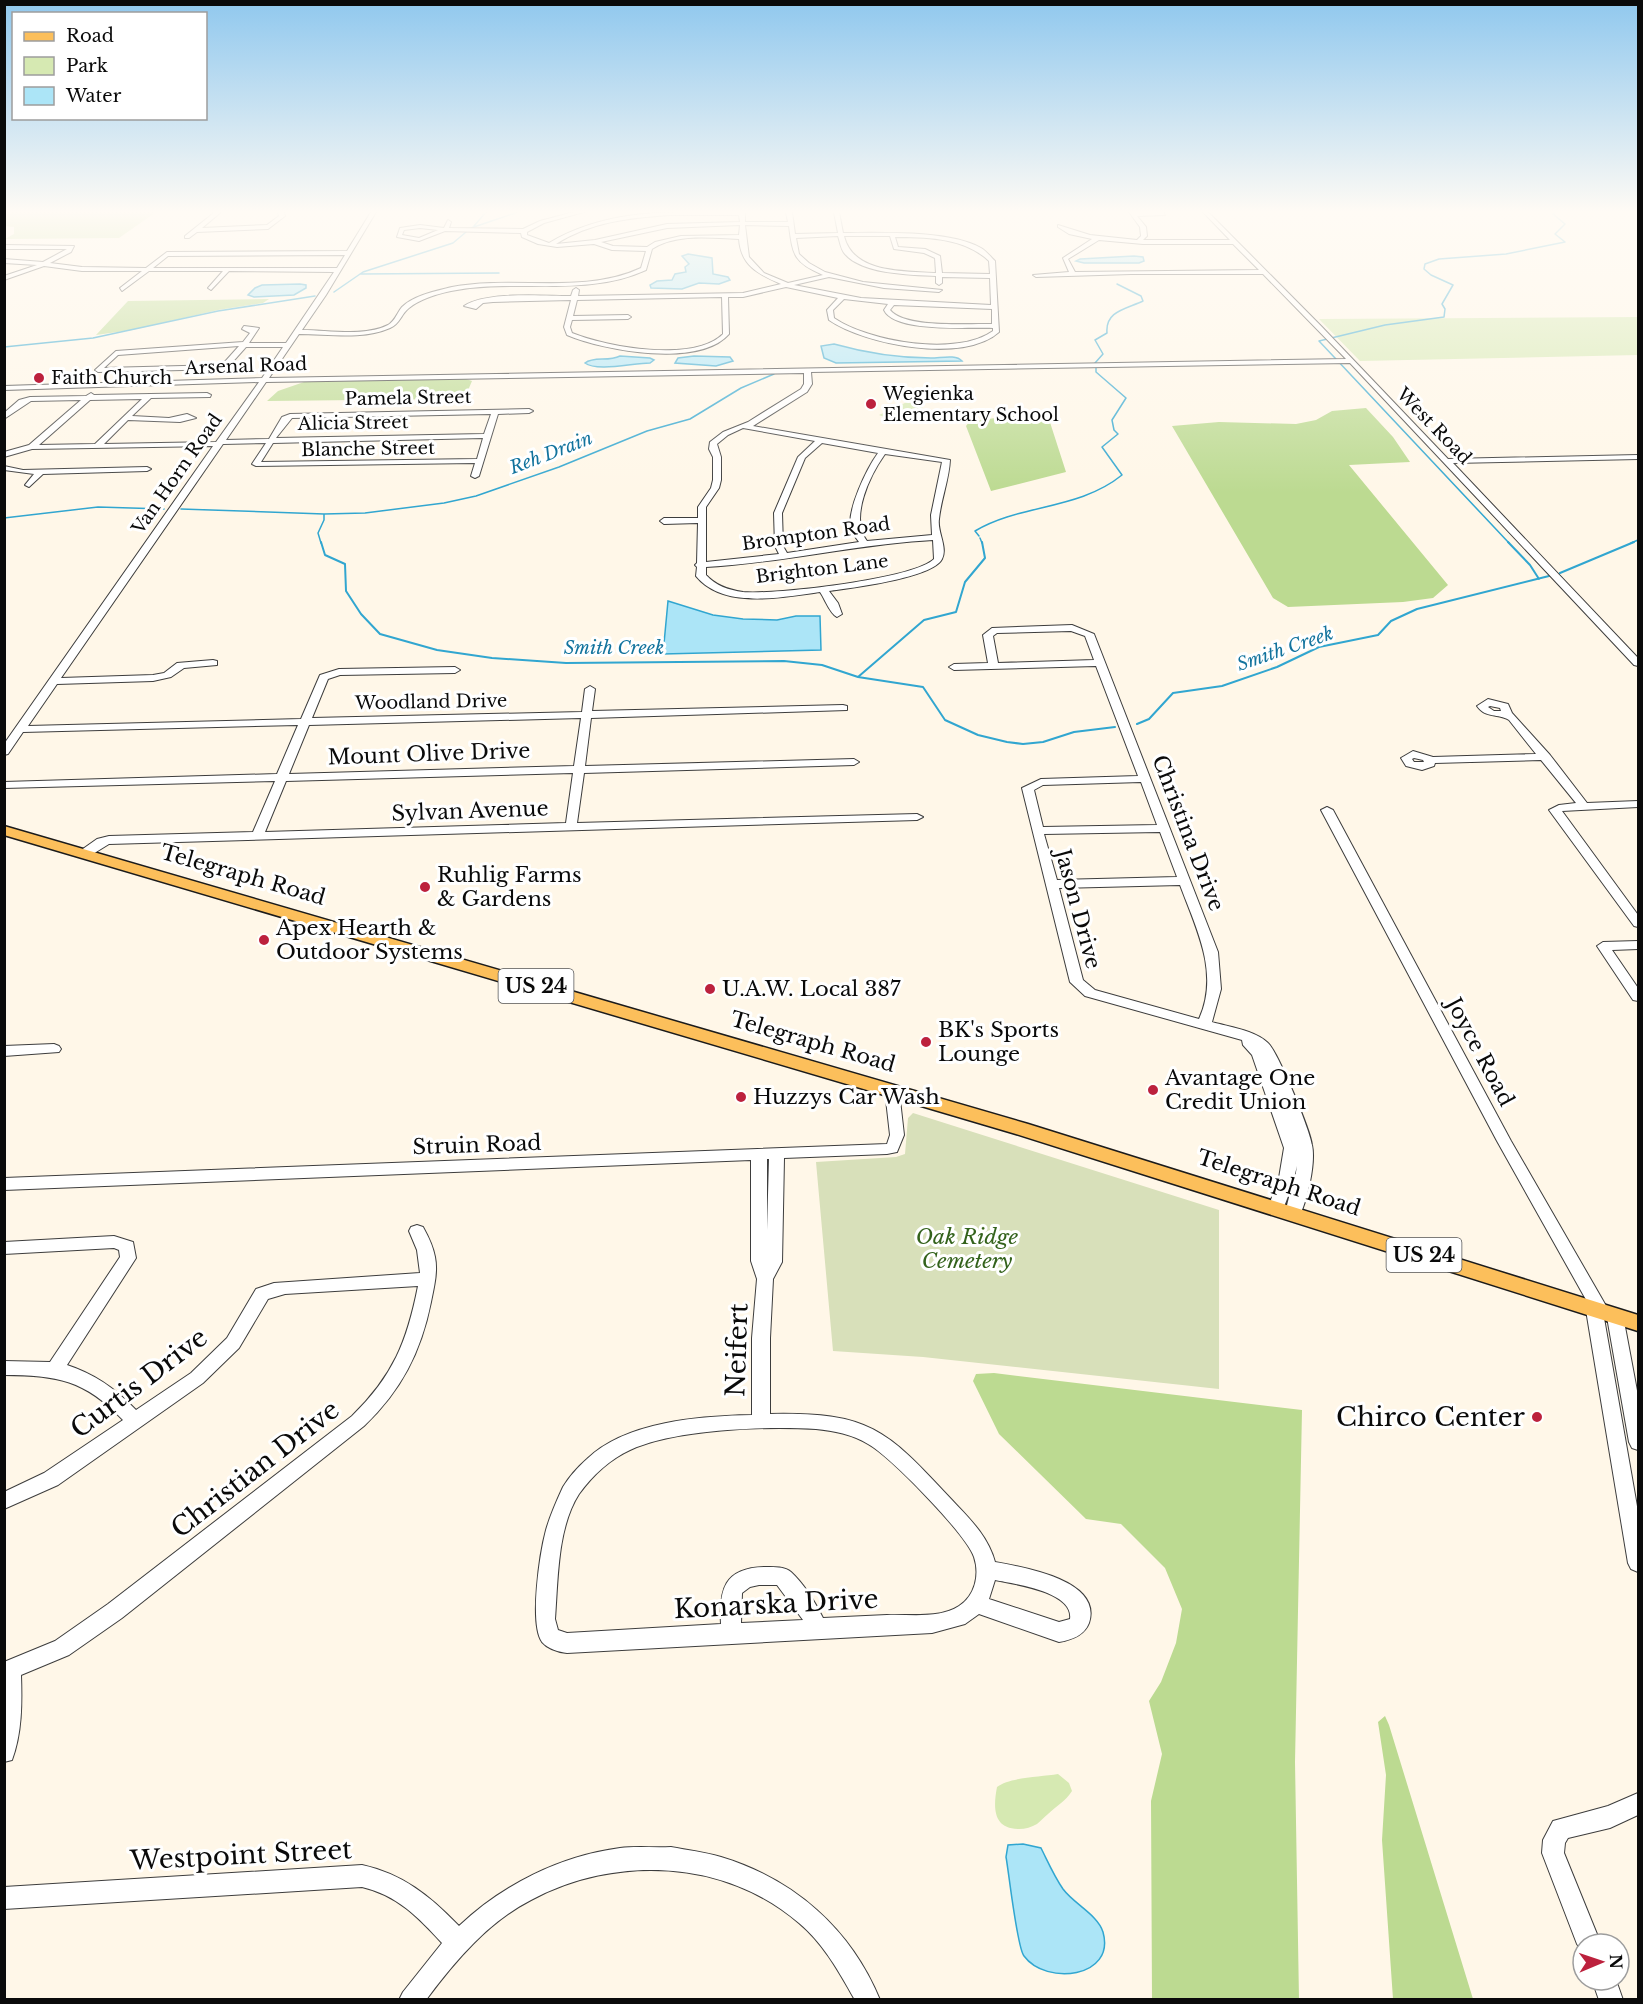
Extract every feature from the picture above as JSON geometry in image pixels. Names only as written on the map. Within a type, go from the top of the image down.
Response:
[{"type":"main road","name":"Telegraph Road","points":[[4,830],[892,1090],[1285,1210],[1638,1323]]},
{"type":"street","name":"Van Horn Road","points":[[4,752],[314,306]]},
{"type":"street","points":[[297,332],[366,331],[383,328],[395,323],[410,306]]},
{"type":"street","points":[[572,306],[567,330],[575,338],[637,351],[662,352],[705,347],[724,338],[725,306]]},
{"type":"street","points":[[833,306],[830,316],[838,325],[857,334],[907,344],[969,344],[993,337],[996,332],[995,307],[927,306]]},
{"type":"street","points":[[891,306],[888,309],[889,314],[909,322],[996,326]]},
{"type":"street","name":"West Road","points":[[1298,306],[1636,659]]},
{"type":"street","points":[[569,318],[615,317]]},
{"type":"street","points":[[253,332],[244,344],[227,365],[219,367],[105,371],[99,369],[116,353],[210,345],[244,344],[289,344]]},
{"type":"street","points":[[969,344],[982,367]]},
{"type":"street","points":[[660,373],[662,352]]},
{"type":"street","points":[[669,373],[670,352]]},
{"type":"street","name":"Arsenal Road","points":[[4,388],[263,380],[1352,361]]},
{"type":"street","points":[[744,426],[742,423],[797,386],[797,370]]},
{"type":"street","points":[[699,565],[703,504],[716,486],[717,457],[713,444],[723,434],[751,424],[794,397],[808,384],[807,370]]},
{"type":"street","points":[[32,447],[89,397],[99,385]]},
{"type":"street","points":[[4,417],[27,400],[207,394]]},
{"type":"street","points":[[97,446],[150,395]]},
{"type":"street","points":[[785,395],[794,397]]},
{"type":"street","points":[[763,409],[772,411]]},
{"type":"street","name":"Pamela Street","points":[[272,440],[287,417],[529,411]]},
{"type":"street","points":[[475,476],[495,412]]},
{"type":"street","points":[[126,418],[172,419]]},
{"type":"street","points":[[744,426],[883,452],[946,460],[934,522],[937,537]]},
{"type":"street","name":"Alicia Street","points":[[4,455],[32,447],[488,436]]},
{"type":"street","name":"Blanche Street","points":[[272,440],[258,465],[479,462]]},
{"type":"street","points":[[784,555],[779,546],[778,513],[802,457],[821,440]]},
{"type":"street","points":[[865,544],[855,530],[855,519],[874,462],[883,452]]},
{"type":"street","points":[[1447,461],[1638,457]]},
{"type":"street","points":[[4,468],[16,471],[147,470]]},
{"type":"street","points":[[29,485],[41,471]]},
{"type":"street","points":[[664,521],[701,520]]},
{"type":"street","name":"Brompton Road","points":[[699,565],[726,564],[908,538],[937,537]]},
{"type":"street","name":"Brighton Lane","points":[[699,565],[700,576],[707,583],[738,594],[764,596],[921,571],[933,565],[939,557],[937,537]]},
{"type":"street","points":[[822,588],[833,603],[837,614]]},
{"type":"street","name":"Christina Drive","points":[[994,666],[987,640],[987,635],[991,632],[1002,629],[1081,629],[1089,634],[1215,965],[1215,991],[1204,1024]]},
{"type":"street","points":[[54,681],[153,678],[167,675],[181,665],[213,663]]},
{"type":"street","points":[[954,667],[1101,663]]},
{"type":"street","points":[[257,836],[322,680],[327,675],[339,672],[455,670]]},
{"type":"street","points":[[571,828],[590,689]]},
{"type":"street","name":"Woodland Drive","points":[[20,729],[843,708]]},
{"type":"street","points":[[1505,713],[1514,718],[1584,806]]},
{"type":"street","points":[[1430,760],[1546,757]]},
{"type":"street","name":"Mount Olive Drive","points":[[4,785],[854,762]]},
{"type":"street","name":"Jason Drive","points":[[1145,779],[1041,782],[1030,786],[1027,791],[1079,986],[1090,993],[1204,1024]]},
{"type":"street","points":[[1638,804],[1563,807],[1555,810],[1638,923]]},
{"type":"street","name":"Joyce Road","points":[[1327,810],[1504,1141],[1603,1313]]},
{"type":"street","name":"Sylvan Avenue","points":[[84,854],[101,842],[109,840],[917,817]]},
{"type":"street","points":[[1038,831],[1164,828]]},
{"type":"street","points":[[1051,884],[1184,881]]},
{"type":"street","points":[[1638,945],[1604,946],[1638,997]]},
{"type":"street","points":[[1204,1024],[1239,1034],[1258,1053],[1278,1090],[1290,1140],[1298,1162],[1285,1210]]},
{"type":"street","points":[[4,1051],[54,1049]]},
{"type":"street","name":"Struin Road","points":[[4,1184],[892,1148],[897,1135],[892,1090]]},
{"type":"street","name":"Neifert","points":[[765,1279],[774,1262],[777,1154]]},
{"type":"street","name":"Neifert","points":[[759,1155],[759,1261],[765,1279],[761,1338],[761,1422]]},
{"type":"street","name":"Christian Drive","points":[[7,1671],[62,1648],[115,1611],[372,1408],[395,1381],[412,1351],[430,1266],[425,1246],[417,1231]]},
{"type":"street","points":[[4,1248],[114,1242],[123,1244],[129,1252],[128,1258],[55,1369]]},
{"type":"street","name":"Curtis Drive","points":[[4,1501],[51,1479],[197,1378],[218,1359],[242,1330],[258,1299],[268,1291],[285,1288],[428,1280]]},
{"type":"street","points":[[1603,1313],[1614,1424],[1632,1490],[1638,1563]]},
{"type":"street","points":[[1603,1313],[1637,1435]]},
{"type":"street","points":[[4,1368],[55,1369],[77,1374],[95,1383],[116,1399],[135,1421]]},
{"type":"street","points":[[761,1422],[823,1422],[852,1428],[884,1443],[905,1461],[974,1538],[981,1549],[987,1576],[976,1604],[1059,1632],[1069,1630],[1079,1622],[1081,1615],[1079,1605],[1068,1592],[1011,1574],[987,1576]]},
{"type":"street","name":"Konarska Drive","points":[[761,1422],[676,1427],[651,1432],[622,1444],[590,1469],[570,1494],[556,1527],[545,1620],[550,1637],[554,1641],[567,1643],[890,1624],[932,1624],[959,1617],[976,1604]]},
{"type":"street","points":[[1614,1424],[1637,1435]]},
{"type":"street","points":[[731,1634],[731,1593],[738,1581],[751,1577],[776,1575],[786,1580],[808,1609],[817,1629]]},
{"type":"street","points":[[4,1752],[12,1706],[7,1671]]},
{"type":"street","points":[[1584,1932],[1553,1853],[1554,1840],[1561,1829],[1610,1817],[1638,1804]]},
{"type":"street","points":[[411,2000],[458,1942],[521,1892],[563,1872],[606,1860],[635,1857],[675,1858],[717,1867],[753,1880],[787,1898],[803,1909],[844,1956],[868,2000]]},
{"type":"street","name":"Westpoint Street","points":[[4,1898],[362,1876],[388,1882],[408,1892],[458,1942]]},
{"type":"green space","points":[[124,306],[247,306],[132,330],[96,335]]},
{"type":"green space","points":[[1638,317],[1638,355],[1360,361],[1319,319]]},
{"type":"green space","points":[[466,379],[472,381],[466,395],[449,399],[267,401],[278,391],[304,382]]},
{"type":"green space","points":[[907,402],[923,407],[893,420],[879,415]]},
{"type":"green space","points":[[1366,408],[1393,437],[1410,462],[1349,465],[1448,585],[1433,598],[1403,602],[1288,607],[1273,598],[1172,426],[1219,422],[1296,424],[1316,420],[1332,411]]},
{"type":"green space","points":[[1035,412],[1047,413],[1066,472],[991,491],[966,426],[969,422]]},
{"type":"green space","name":"Oak Ridge Cemetery","points":[[913,1113],[1219,1210],[1219,1389],[923,1357],[833,1351],[816,1162],[896,1157],[905,1154],[908,1118]]},
{"type":"green space","points":[[994,1373],[1302,1410],[1295,1762],[1299,1999],[1152,1999],[1151,1801],[1162,1754],[1149,1701],[1161,1682],[1176,1643],[1182,1609],[1165,1568],[1121,1524],[1086,1519],[999,1434],[973,1381],[976,1374]]},
{"type":"green space","points":[[1385,1716],[1473,1999],[1393,1999],[1382,1840],[1386,1775],[1378,1722]]},
{"type":"green space","points":[[1058,1774],[1069,1783],[1072,1791],[1038,1823],[1019,1829],[1010,1828],[1000,1821],[995,1810],[997,1787],[1018,1779]]},
{"type":"water","points":[[834,344],[882,354],[919,358],[952,357],[962,361],[836,363],[824,358],[821,346]]},
{"type":"water","points":[[620,356],[654,360],[650,363],[606,367],[591,366],[585,363],[593,360]]},
{"type":"water","points":[[730,357],[733,361],[716,366],[675,363],[678,358]]},
{"type":"water","points":[[668,601],[713,615],[743,619],[777,620],[796,616],[820,616],[821,650],[663,654]]},
{"type":"water","points":[[1023,1844],[1041,1848],[1063,1889],[1100,1926],[1103,1932],[1104,1947],[1099,1959],[1090,1968],[1062,1974],[1034,1965],[1024,1956],[1016,1925],[1006,1857],[1008,1845]]},
{"type":"waterway","points":[[4,347],[93,338],[253,306]]},
{"type":"waterway","points":[[1095,363],[1103,354],[1095,340],[1107,333],[1107,326],[1113,315],[1133,306]]},
{"type":"waterway","points":[[1443,306],[1444,317],[1385,325],[1319,341],[1509,543]]},
{"type":"waterway","points":[[979,536],[975,531],[992,522],[1087,495],[1122,475],[1102,447],[1118,434],[1114,430],[1112,420],[1126,398],[1096,372],[1096,368]]},
{"type":"waterway","name":"Reh Drain","points":[[324,514],[365,513],[444,503],[476,496],[559,467],[647,431],[690,419],[741,388],[774,374]]},
{"type":"waterway","name":"Smith Creek","points":[[4,518],[98,507],[164,509]]},
{"type":"waterway","name":"Smith Creek","points":[[181,509],[324,514]]},
{"type":"waterway","name":"Smith Creek","points":[[321,543],[318,533],[324,520],[324,514]]},
{"type":"waterway","points":[[980,538],[982,543]]},
{"type":"waterway","name":"Smith Creek","points":[[1631,543],[1638,540]]},
{"type":"waterway","name":"Smith Creek","points":[[321,542],[325,555],[345,564],[346,591],[361,614],[380,634],[437,650],[492,658],[566,663],[784,661],[822,665],[858,677]]},
{"type":"waterway","points":[[858,677],[924,620],[956,612],[965,582],[985,558],[982,542]]},
{"type":"waterway","points":[[1508,542],[1530,565],[1539,579]]},
{"type":"waterway","name":"Smith Creek","points":[[1560,573],[1634,542]]},
{"type":"waterway","name":"Smith Creek","points":[[1539,579],[1549,576]]},
{"type":"waterway","name":"Smith Creek","points":[[1137,724],[1149,719],[1173,693],[1222,686],[1277,667],[1319,647],[1378,635],[1391,621],[1417,609],[1539,579]]},
{"type":"waterway","name":"Smith Creek","points":[[858,677],[923,687],[945,720],[978,735],[1007,742],[1023,744],[1043,742],[1074,732],[1115,727]]},
{"type":"place","name":"Faith Church","points":[[39,378]]},
{"type":"place","name":"Wegienka Elementary School","points":[[871,404]]},
{"type":"place","name":"Ruhlig Farms & Gardens","points":[[425,887]]},
{"type":"place","name":"Apex Hearth & Outdoor Systems","points":[[264,940]]},
{"type":"place","name":"U.A.W. Local 387","points":[[710,989]]},
{"type":"place","name":"BK's Sports Lounge","points":[[926,1042]]},
{"type":"place","name":"Avantage One Credit Union","points":[[1153,1090]]},
{"type":"place","name":"Huzzys Car Wash","points":[[741,1097]]},
{"type":"place","name":"Chirco Center","points":[[1537,1417]]}]
